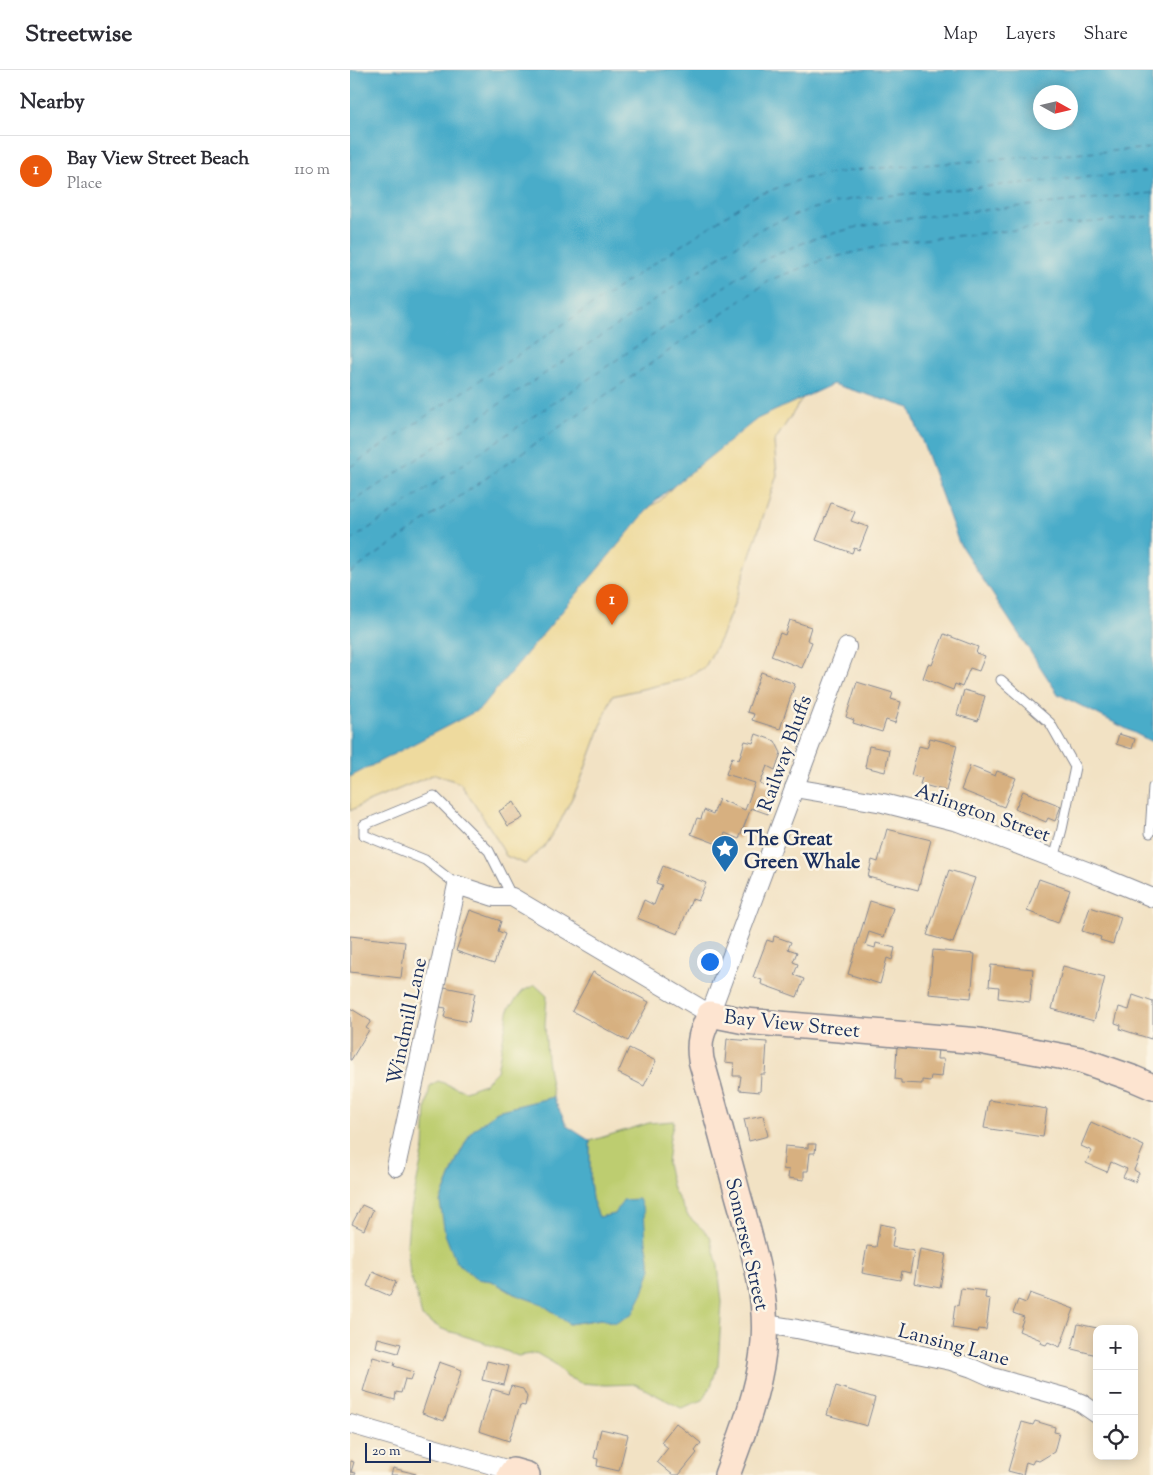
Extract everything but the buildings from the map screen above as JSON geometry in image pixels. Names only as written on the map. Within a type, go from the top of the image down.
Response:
[{"type":"street","name":"Railway Bluffs","points":[[710,1014],[847,647]]},
{"type":"street","name":"Arlington Street","points":[[794,788],[883,803],[958,822],[1153,898]]},
{"type":"street","name":"Bay View Street","points":[[457,885],[494,896],[512,897],[710,1014],[745,1021],[979,1041],[1081,1060],[1153,1087]]},
{"type":"street","name":"Windmill Lane","points":[[396,1167],[457,885]]},
{"type":"street","name":"Somerset Street","points":[[710,1014],[701,1035],[699,1047],[701,1060],[752,1244],[765,1324],[764,1351],[758,1380],[727,1475]]},
{"type":"street","name":"Lansing Lane","points":[[765,1324],[951,1361],[992,1377],[1071,1398],[1093,1411]]},
{"type":"street","points":[[350,1424],[517,1474]]},
{"type":"lane","points":[[1001,680],[1050,723],[1075,767],[1054,859]]},
{"type":"lane","points":[[1150,833],[1153,787]]},
{"type":"lane","points":[[457,885],[425,860],[364,836],[364,826],[434,796],[489,851],[512,897]]},
{"type":"green space","points":[[535,985],[547,996],[545,1025],[547,1060],[553,1097],[497,1111],[471,1132],[457,1159],[440,1202],[477,1279],[492,1281],[514,1294],[542,1304],[569,1324],[601,1319],[616,1323],[651,1269],[646,1242],[615,1214],[599,1217],[592,1199],[590,1141],[649,1123],[674,1121],[667,1164],[673,1189],[688,1216],[710,1236],[718,1266],[722,1302],[718,1365],[711,1386],[703,1400],[681,1408],[635,1384],[606,1385],[581,1383],[567,1377],[555,1364],[536,1353],[518,1356],[442,1329],[422,1317],[410,1276],[407,1245],[409,1219],[424,1148],[426,1108],[430,1086],[438,1081],[465,1091],[484,1084],[497,1071],[509,1008],[523,991]]},
{"type":"sand","points":[[808,390],[774,442],[777,475],[733,607],[721,637],[705,667],[681,680],[612,696],[580,782],[560,822],[543,848],[525,864],[506,856],[494,834],[460,783],[435,774],[350,811],[350,732],[596,537],[660,501],[700,457],[751,413]]},
{"type":"water","points":[[350,70],[1153,70],[1153,741],[1058,694],[959,543],[910,408],[833,384],[757,419],[655,501],[480,709],[350,777]]},
{"type":"water","points":[[553,1097],[567,1126],[590,1141],[592,1199],[599,1217],[615,1214],[623,1200],[639,1199],[644,1211],[646,1242],[651,1269],[643,1293],[633,1313],[616,1323],[601,1319],[569,1324],[542,1304],[514,1294],[492,1281],[477,1279],[456,1262],[445,1234],[440,1202],[457,1159],[471,1132],[497,1111]]},
{"type":"ferry route","points":[[350,467],[755,196],[802,179],[854,170],[1153,148]]},
{"type":"ferry route","points":[[350,504],[764,227],[808,210],[852,199],[1153,171]]},
{"type":"ferry route","points":[[350,541],[768,257],[813,239],[853,228],[891,221],[1153,193]]},
{"type":"ferry route","points":[[350,573],[772,279],[823,260],[907,241],[1153,216]]},
{"type":"place","name":"Bay View Street Beach","points":[[612,625]]},
{"type":"place","name":"The Great Green Whale","points":[[725,873]]}]
